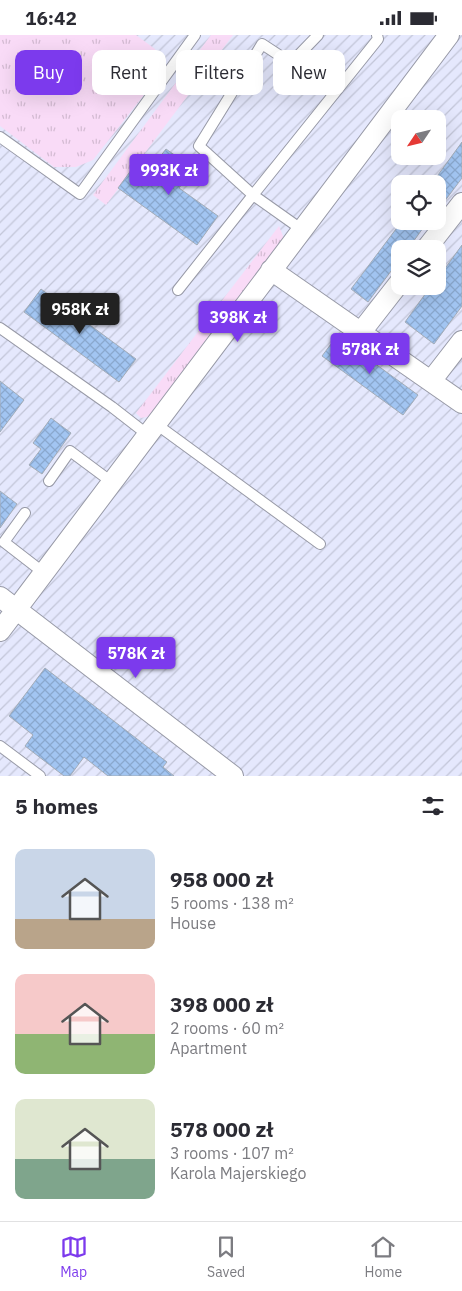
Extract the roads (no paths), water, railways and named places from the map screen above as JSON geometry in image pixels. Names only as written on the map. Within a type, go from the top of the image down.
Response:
[{"type":"street","points":[[0,631],[449,35]]},
{"type":"street","points":[[433,240],[462,203]]},
{"type":"street","points":[[271,269],[462,403]]},
{"type":"street","points":[[361,332],[391,294]]},
{"type":"street","points":[[431,381],[462,341]]},
{"type":"street","points":[[0,597],[222,773]]},
{"type":"lane","points":[[302,229],[253,195],[199,146],[262,44],[291,63],[318,35]]},
{"type":"lane","points":[[178,290],[378,39],[377,35]]},
{"type":"lane","points":[[0,137],[80,194],[193,36]]},
{"type":"lane","points":[[0,328],[112,407],[152,429],[320,544]]},
{"type":"lane","points":[[49,481],[70,451],[113,483]]},
{"type":"lane","points":[[26,513],[4,542],[44,573]]},
{"type":"lane","points":[[0,745],[40,776]]}]
